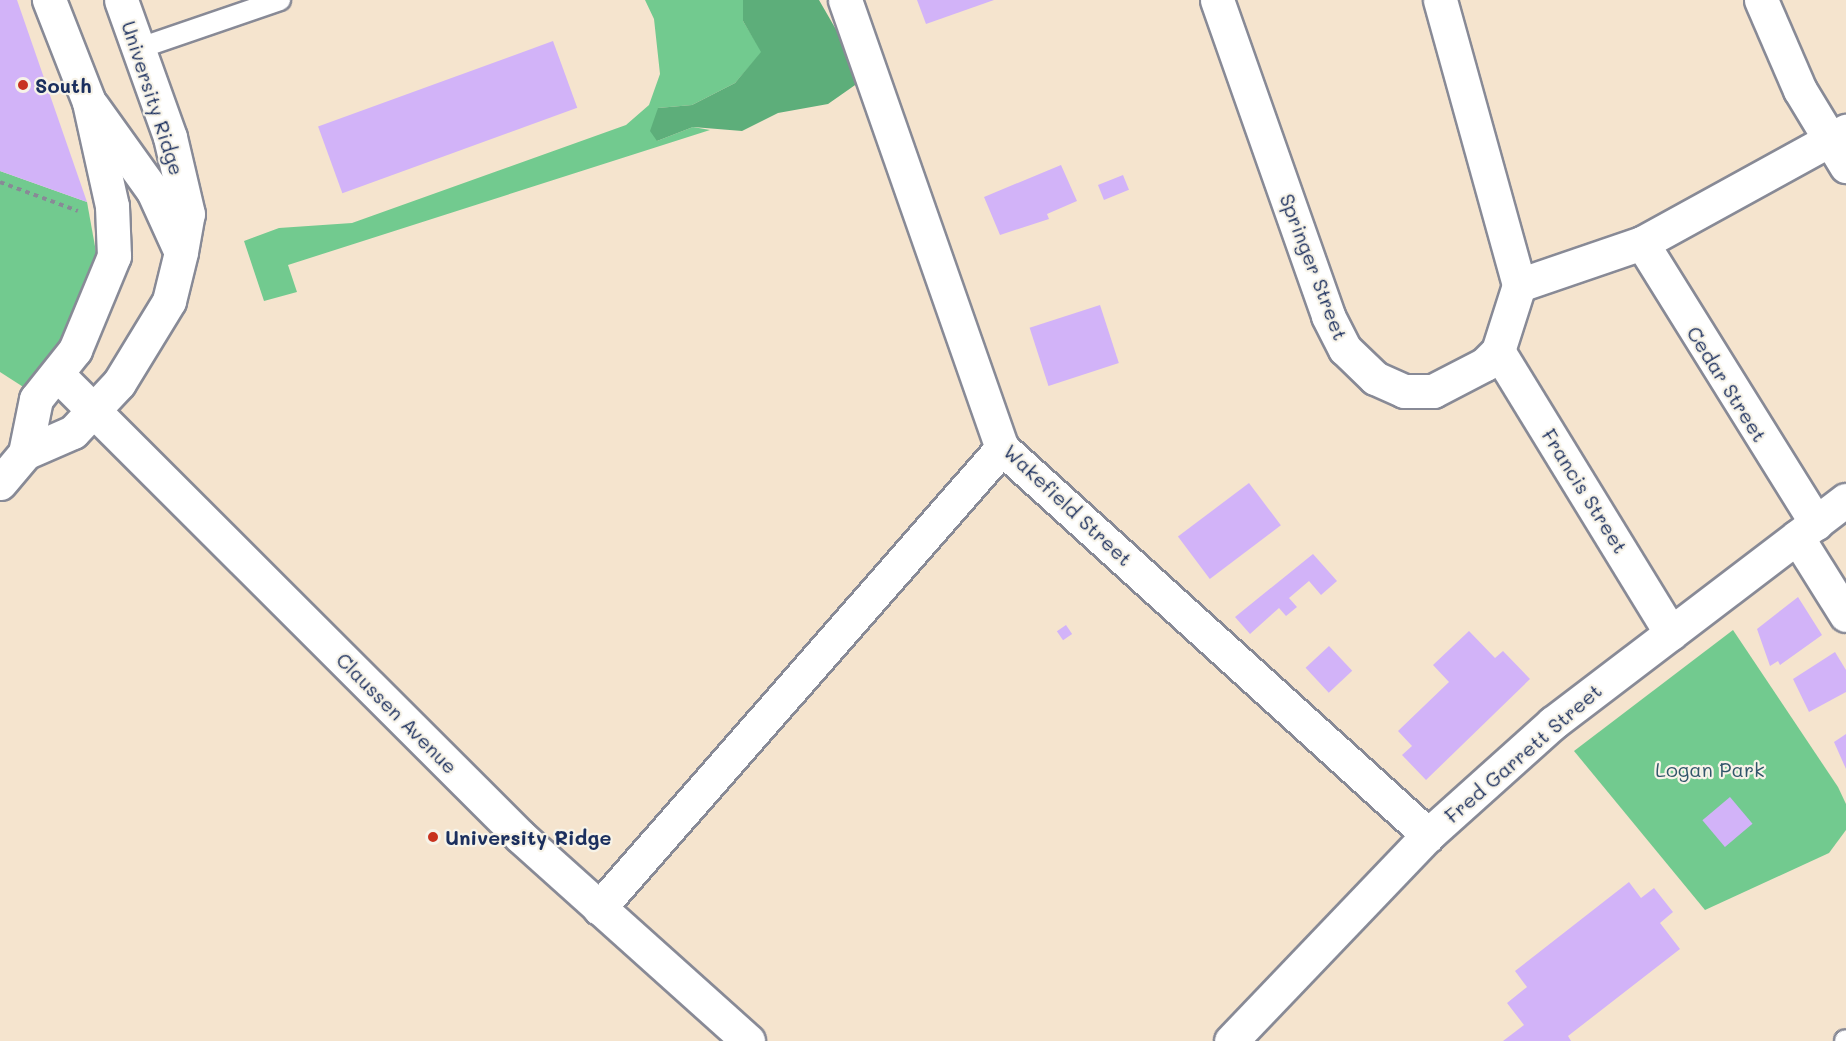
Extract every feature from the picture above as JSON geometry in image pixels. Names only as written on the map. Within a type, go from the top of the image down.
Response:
[{"type":"street","name":"University Ridge","points":[[25,453],[36,399],[57,374],[93,313],[114,256],[112,206],[89,102],[49,0]]},
{"type":"street","name":"University Ridge","points":[[0,483],[25,453],[73,432],[145,347],[169,300],[188,214],[140,48],[121,0]]},
{"type":"street","name":"Wakefield Street","points":[[845,0],[1002,448],[1428,835]]},
{"type":"street","name":"Springer Street","points":[[1217,0],[1328,316],[1345,350],[1375,378],[1404,391],[1433,391],[1485,364],[1498,351]]},
{"type":"street","points":[[1440,0],[1519,285],[1498,351]]},
{"type":"street","points":[[1519,285],[1642,243],[1841,146],[1776,40],[1761,0]]},
{"type":"street","points":[[89,102],[153,190],[181,252]]},
{"type":"street","name":"Cedar Street","points":[[1642,243],[1806,530],[1846,615]]},
{"type":"street","name":"Francis Street","points":[[1498,351],[1671,633]]},
{"type":"street","name":"Claussen Avenue","points":[[57,374],[521,837],[747,1041]]},
{"type":"street","points":[[599,908],[1002,448]]},
{"type":"street","name":"Fred Garrett Street","points":[[1231,1041],[1428,835],[1552,723],[1846,500]]},
{"type":"lane","points":[[140,48],[280,0]]},
{"type":"path","points":[[0,182],[89,215]]},
{"type":"green space","points":[[645,0],[743,0],[743,21],[762,52],[735,83],[692,105],[658,108],[657,141],[693,127],[710,130],[288,265],[297,292],[264,301],[244,241],[279,228],[352,223],[626,125],[649,105],[660,74],[654,19]]},
{"type":"green space","points":[[743,0],[819,0],[849,52],[858,83],[828,104],[778,113],[742,131],[693,127],[657,141],[650,131],[658,108],[692,105],[735,83],[761,52],[743,21]]},
{"type":"green space","points":[[0,171],[87,202],[100,274],[69,334],[28,390],[0,372]]},
{"type":"green space","name":"Logan Park","points":[[1733,630],[1838,787],[1846,804],[1846,830],[1829,853],[1705,910],[1574,751]]},
{"type":"building","name":"South","points":[[0,0],[17,0],[87,202],[0,171]]},
{"type":"building","points":[[917,0],[994,0],[926,24]]},
{"type":"building","points":[[553,41],[577,108],[342,193],[318,127]]},
{"type":"building","points":[[1061,165],[1077,201],[1047,214],[1049,219],[1000,235],[984,197]]},
{"type":"building","points":[[1123,175],[1129,190],[1104,200],[1098,185]]},
{"type":"building","points":[[1100,305],[1119,363],[1048,386],[1030,328]]},
{"type":"building","points":[[1249,483],[1281,525],[1210,579],[1178,537]]},
{"type":"building","points":[[1313,554],[1337,581],[1321,595],[1309,581],[1289,598],[1297,607],[1286,616],[1279,608],[1250,634],[1235,617]]},
{"type":"building","points":[[1798,597],[1822,635],[1780,665],[1778,661],[1770,666],[1757,629]]},
{"type":"building","points":[[1066,625],[1072,634],[1063,640],[1057,631]]},
{"type":"building","points":[[1469,631],[1495,658],[1503,651],[1530,679],[1426,780],[1402,755],[1412,746],[1398,731],[1449,682],[1433,665]]},
{"type":"building","points":[[1329,646],[1352,671],[1329,693],[1306,668]]},
{"type":"building","points":[[1835,652],[1846,670],[1846,692],[1809,712],[1793,679]]},
{"type":"building","points":[[1846,734],[1846,769],[1834,742]]},
{"type":"building","points":[[1730,797],[1752,824],[1725,847],[1702,820]]},
{"type":"building","points":[[1629,882],[1641,898],[1654,888],[1673,912],[1660,923],[1680,949],[1568,1036],[1571,1041],[1503,1041],[1524,1025],[1507,1003],[1527,987],[1515,971]]},
{"type":"place","name":"South","points":[[23,85]]},
{"type":"place","name":"University Ridge","points":[[433,837]]}]
